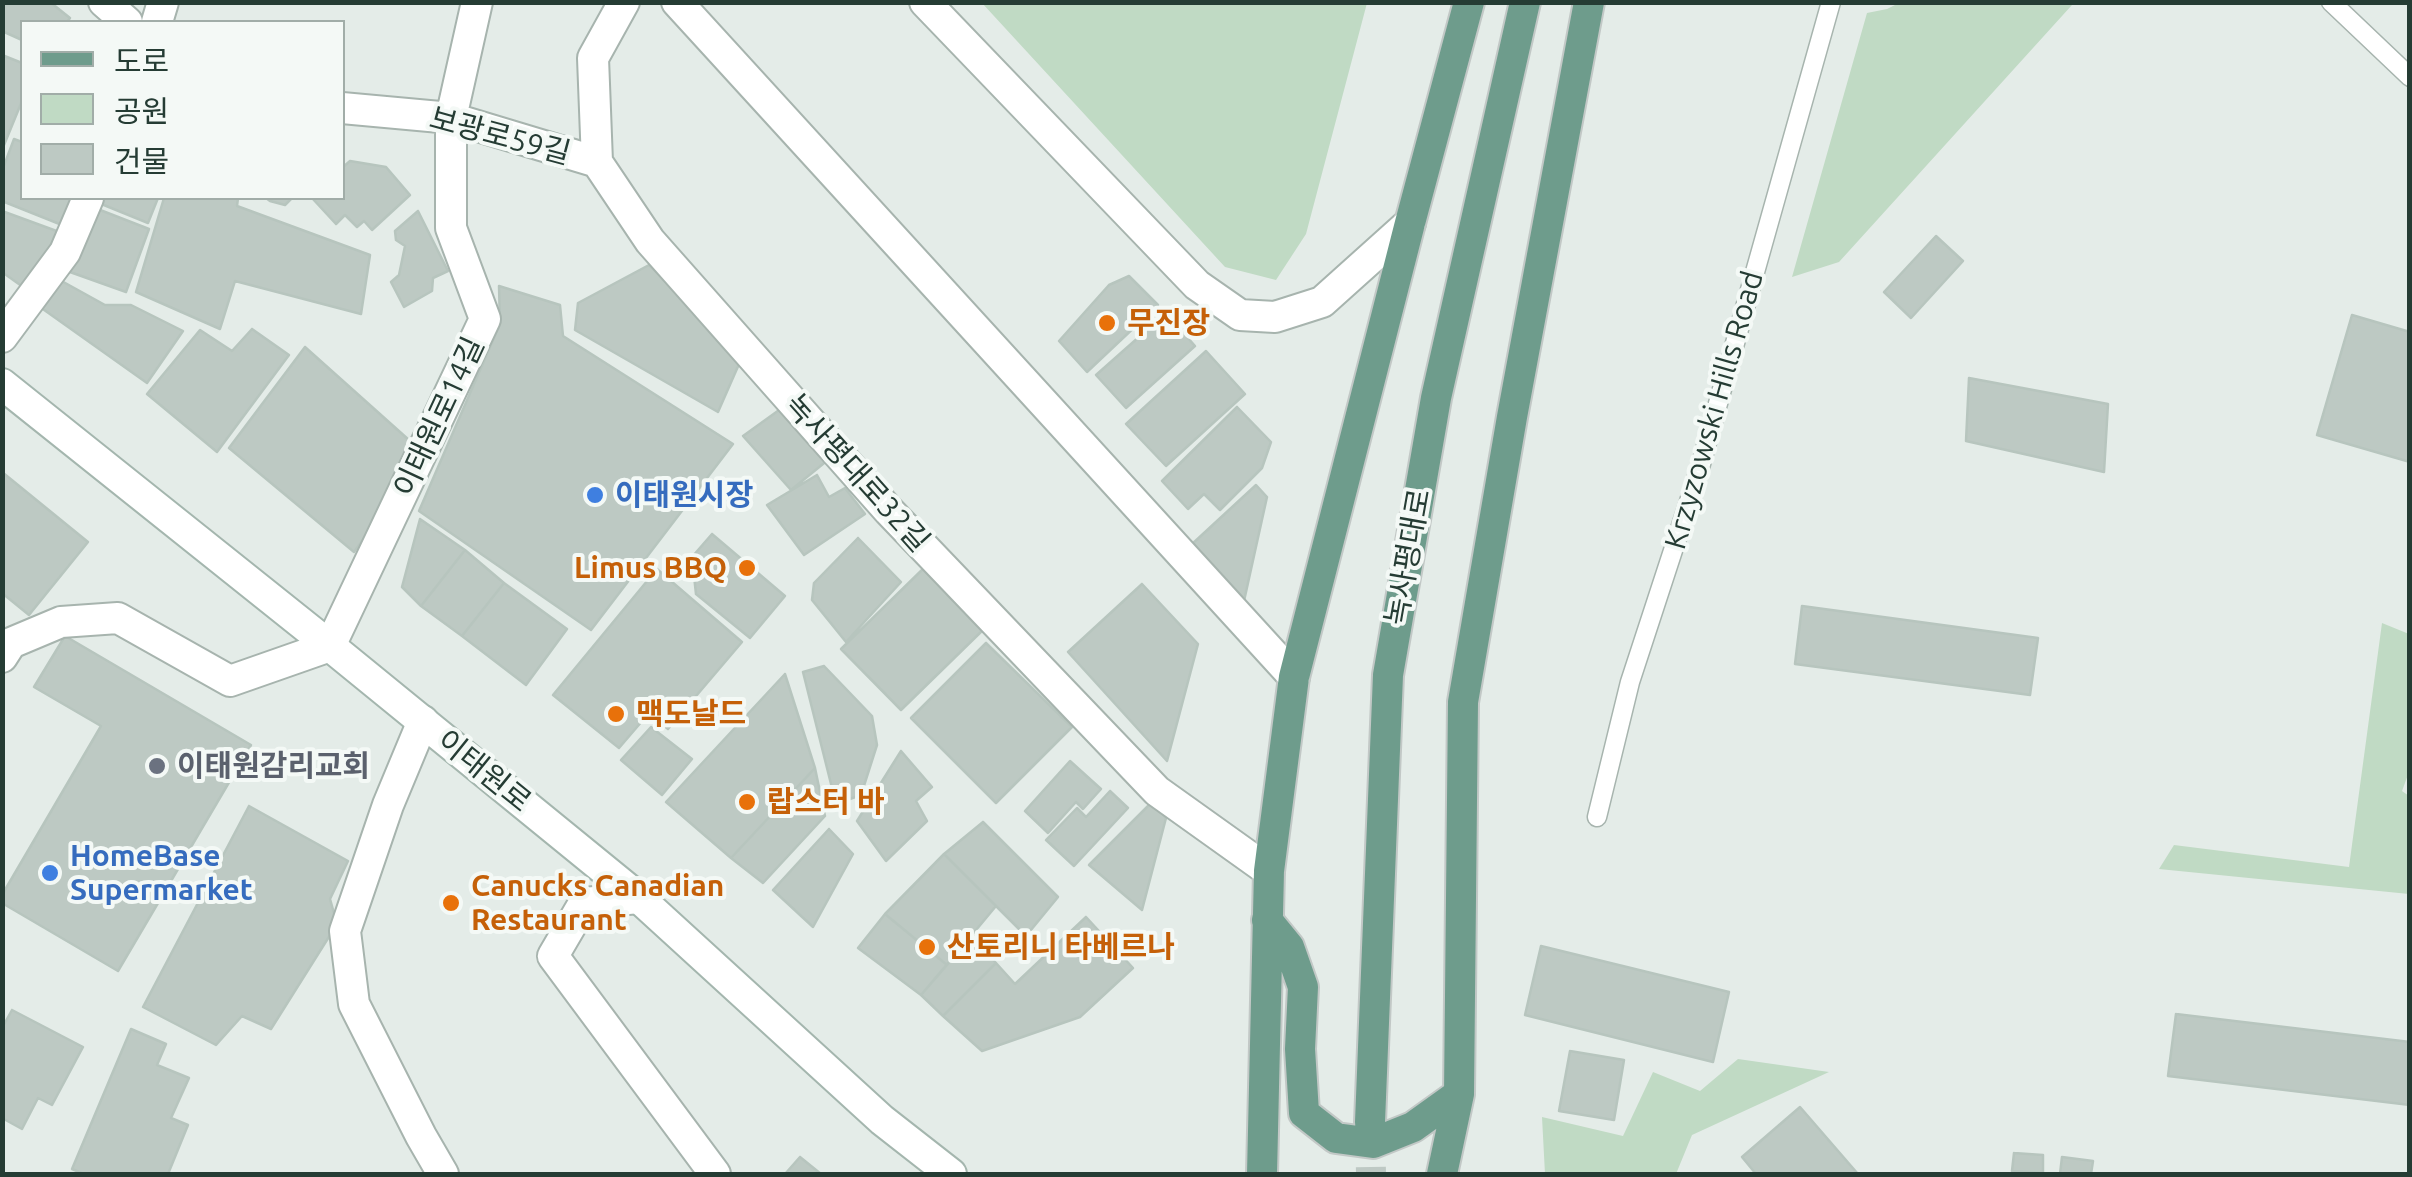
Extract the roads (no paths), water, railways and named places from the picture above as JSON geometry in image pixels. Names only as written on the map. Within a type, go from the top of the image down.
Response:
[{"type":"main road","points":[[1262,1174],[1269,871],[1294,677],[1469,2]]},
{"type":"main road","name":"녹사평대로","points":[[1370,1122],[1388,675],[1436,398],[1525,2]]},
{"type":"main road","points":[[1442,1174],[1459,1094],[1463,702],[1589,2]]},
{"type":"main road","points":[[1266,920],[1289,947],[1302,987],[1304,1114],[1336,1138],[1373,1143],[1413,1128],[1459,1094]]},
{"type":"street","points":[[104,2],[125,20]]},
{"type":"street","name":"이태원로14길","points":[[330,646],[486,319],[451,228],[451,118],[476,2]]},
{"type":"street","points":[[597,162],[593,58],[624,2]]},
{"type":"street","points":[[677,2],[1294,677]]},
{"type":"street","points":[[925,2],[1198,285],[1240,315],[1275,317],[1322,302],[1410,223]]},
{"type":"street","name":"보광로59길","points":[[345,108],[451,118],[597,162]]},
{"type":"street","name":"녹사평대로32길","points":[[597,162],[650,241],[902,525],[1157,790],[1269,871]]},
{"type":"street","points":[[2,337],[65,252],[87,200]]},
{"type":"street","name":"이태원로","points":[[2,384],[639,898],[882,1120],[951,1174]]},
{"type":"street","points":[[2,656],[12,642],[61,622],[118,618],[230,680],[330,646]]},
{"type":"street","points":[[422,722],[345,931],[354,1004],[443,1174]]},
{"type":"street","points":[[639,898],[584,903],[554,956],[714,1174]]},
{"type":"lane","name":"Krzyzowski Hills Road","points":[[1597,817],[1630,682],[1699,471],[1831,2]]},
{"type":"lane","points":[[2331,2],[2410,77]]},
{"type":"tunnel","points":[[1370,1122],[1371,1174]]},
{"type":"place","name":"무진장","points":[[1107,323]]},
{"type":"place","name":"이태원시장","points":[[595,495]]},
{"type":"place","name":"Limus BBQ","points":[[747,568]]},
{"type":"place","name":"맥도날드","points":[[616,714]]},
{"type":"place","name":"이태원감리교회","points":[[157,766]]},
{"type":"place","name":"랍스터 바","points":[[747,802]]},
{"type":"place","name":"HomeBase Supermarket","points":[[50,873]]},
{"type":"place","name":"Canucks Canadian Restaurant","points":[[451,903]]},
{"type":"place","name":"산토리니 타베르나","points":[[927,947]]}]
